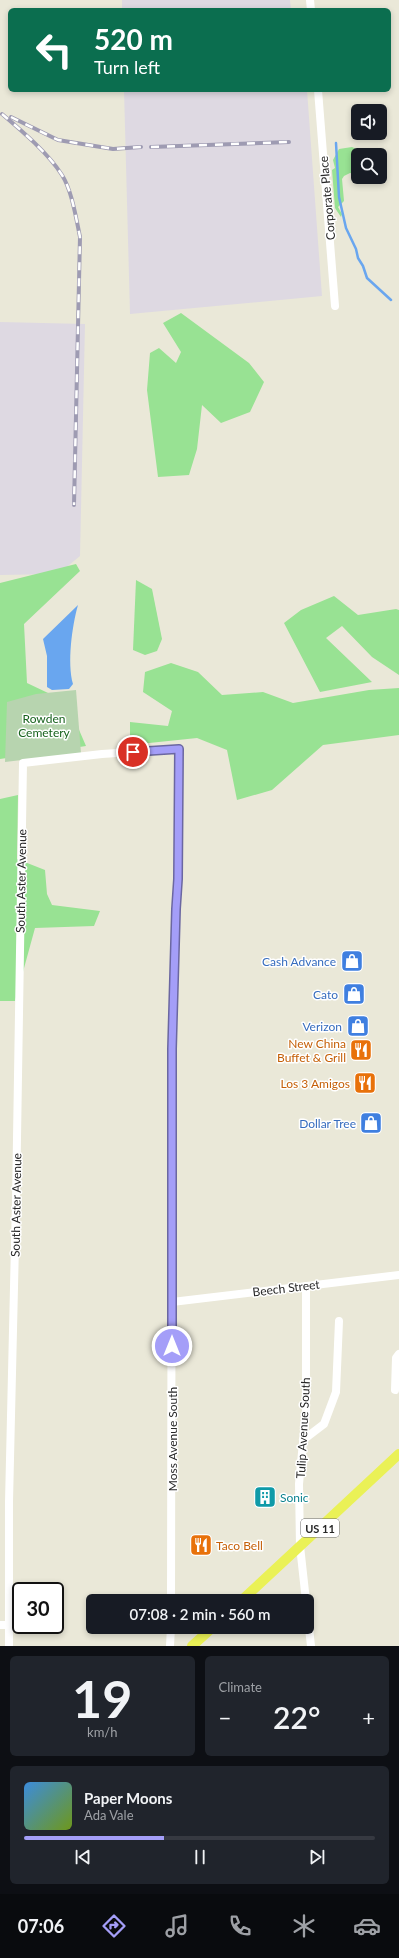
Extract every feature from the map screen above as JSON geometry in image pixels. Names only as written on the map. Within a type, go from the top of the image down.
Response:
[{"type":"main road","name":"US 11","points":[[249,1594],[399,1454]]},
{"type":"main road","points":[[192,1646],[205,1634]]},
{"type":"street","name":"Corporate Place","points":[[318,92],[335,306]]},
{"type":"street","name":"Moss Avenue South","points":[[23,764],[95,754],[179,749],[178,879],[172,1049],[171,1594]]},
{"type":"street","name":"South Aster Avenue","points":[[10,1646],[4,1625],[23,764]]},
{"type":"street","name":"Beech Street","points":[[172,1302],[399,1275]]},
{"type":"street","name":"Tulip Avenue South","points":[[305,1594],[300,1546],[299,1484],[306,1411],[306,1286]]},
{"type":"street","points":[[303,1440],[324,1424],[336,1392],[339,1321]]},
{"type":"street","points":[[395,1390],[396,1358],[399,1354]]},
{"type":"street","points":[[170,1646],[171,1634]]},
{"type":"street","points":[[310,1634],[311,1646]]},
{"type":"shaded area","points":[[122,0],[290,0],[291,8],[122,8]]},
{"type":"shaded area","points":[[124,92],[307,92],[322,296],[130,314]]},
{"type":"shaded area","points":[[0,322],[85,324],[80,556],[58,574],[0,575]]},
{"type":"green space","points":[[352,147],[354,148],[351,148],[351,173],[344,176],[342,179],[344,201],[338,207],[342,214],[341,217],[335,208],[332,170],[335,168],[333,160],[339,149]]},
{"type":"green space","points":[[181,313],[249,363],[264,382],[250,412],[221,423],[202,405],[197,449],[189,475],[158,477],[147,390],[150,353],[159,348],[176,363],[181,352],[163,323]]},
{"type":"green space","points":[[76,564],[80,571],[24,624],[27,683],[67,702],[86,746],[0,759],[0,583]]},
{"type":"green space","points":[[136,580],[152,589],[162,639],[157,651],[145,655],[133,650]]},
{"type":"green space","points":[[334,596],[358,615],[396,609],[399,610],[399,675],[372,657],[342,626],[326,638],[372,682],[320,692],[284,623],[301,610]]},
{"type":"green space","points":[[171,663],[198,672],[222,695],[263,692],[293,703],[369,690],[399,688],[399,735],[323,745],[272,790],[237,800],[227,750],[197,738],[130,745],[130,722],[168,726],[172,711],[143,692],[145,672]]},
{"type":"green space","name":"Rowden Cemetery","points":[[76,690],[81,753],[5,762],[7,702],[36,694]]},
{"type":"green space","points":[[18,795],[17,859],[45,870],[47,894],[52,905],[100,911],[94,926],[35,928],[15,1001],[0,1001],[0,799]]},
{"type":"water","points":[[78,605],[70,655],[73,684],[69,689],[52,690],[47,687],[47,656],[43,639]]},
{"type":"waterway","points":[[336,143],[339,197],[346,228],[367,278],[391,300]]},
{"type":"railway","points":[[2,114],[50,159],[62,175],[71,197],[80,237],[74,505]]},
{"type":"railway","points":[[11,117],[58,140],[113,149],[141,147]]},
{"type":"railway","points":[[151,147],[289,142]]},
{"type":"place","name":"Cash Advance","points":[[352,961]]},
{"type":"place","name":"Cato","points":[[354,994]]},
{"type":"place","name":"Verizon","points":[[358,1026]]},
{"type":"place","name":"New China Buffet & Grill","points":[[361,1050]]},
{"type":"place","name":"Los 3 Amigos","points":[[365,1083]]},
{"type":"place","name":"Dollar Tree","points":[[371,1123]]},
{"type":"place","name":"Sonic","points":[[265,1497]]},
{"type":"place","name":"Taco Bell","points":[[201,1545]]},
{"type":"route","points":[[133,752],[179,749],[178,879],[172,1049],[172,1346]]}]
